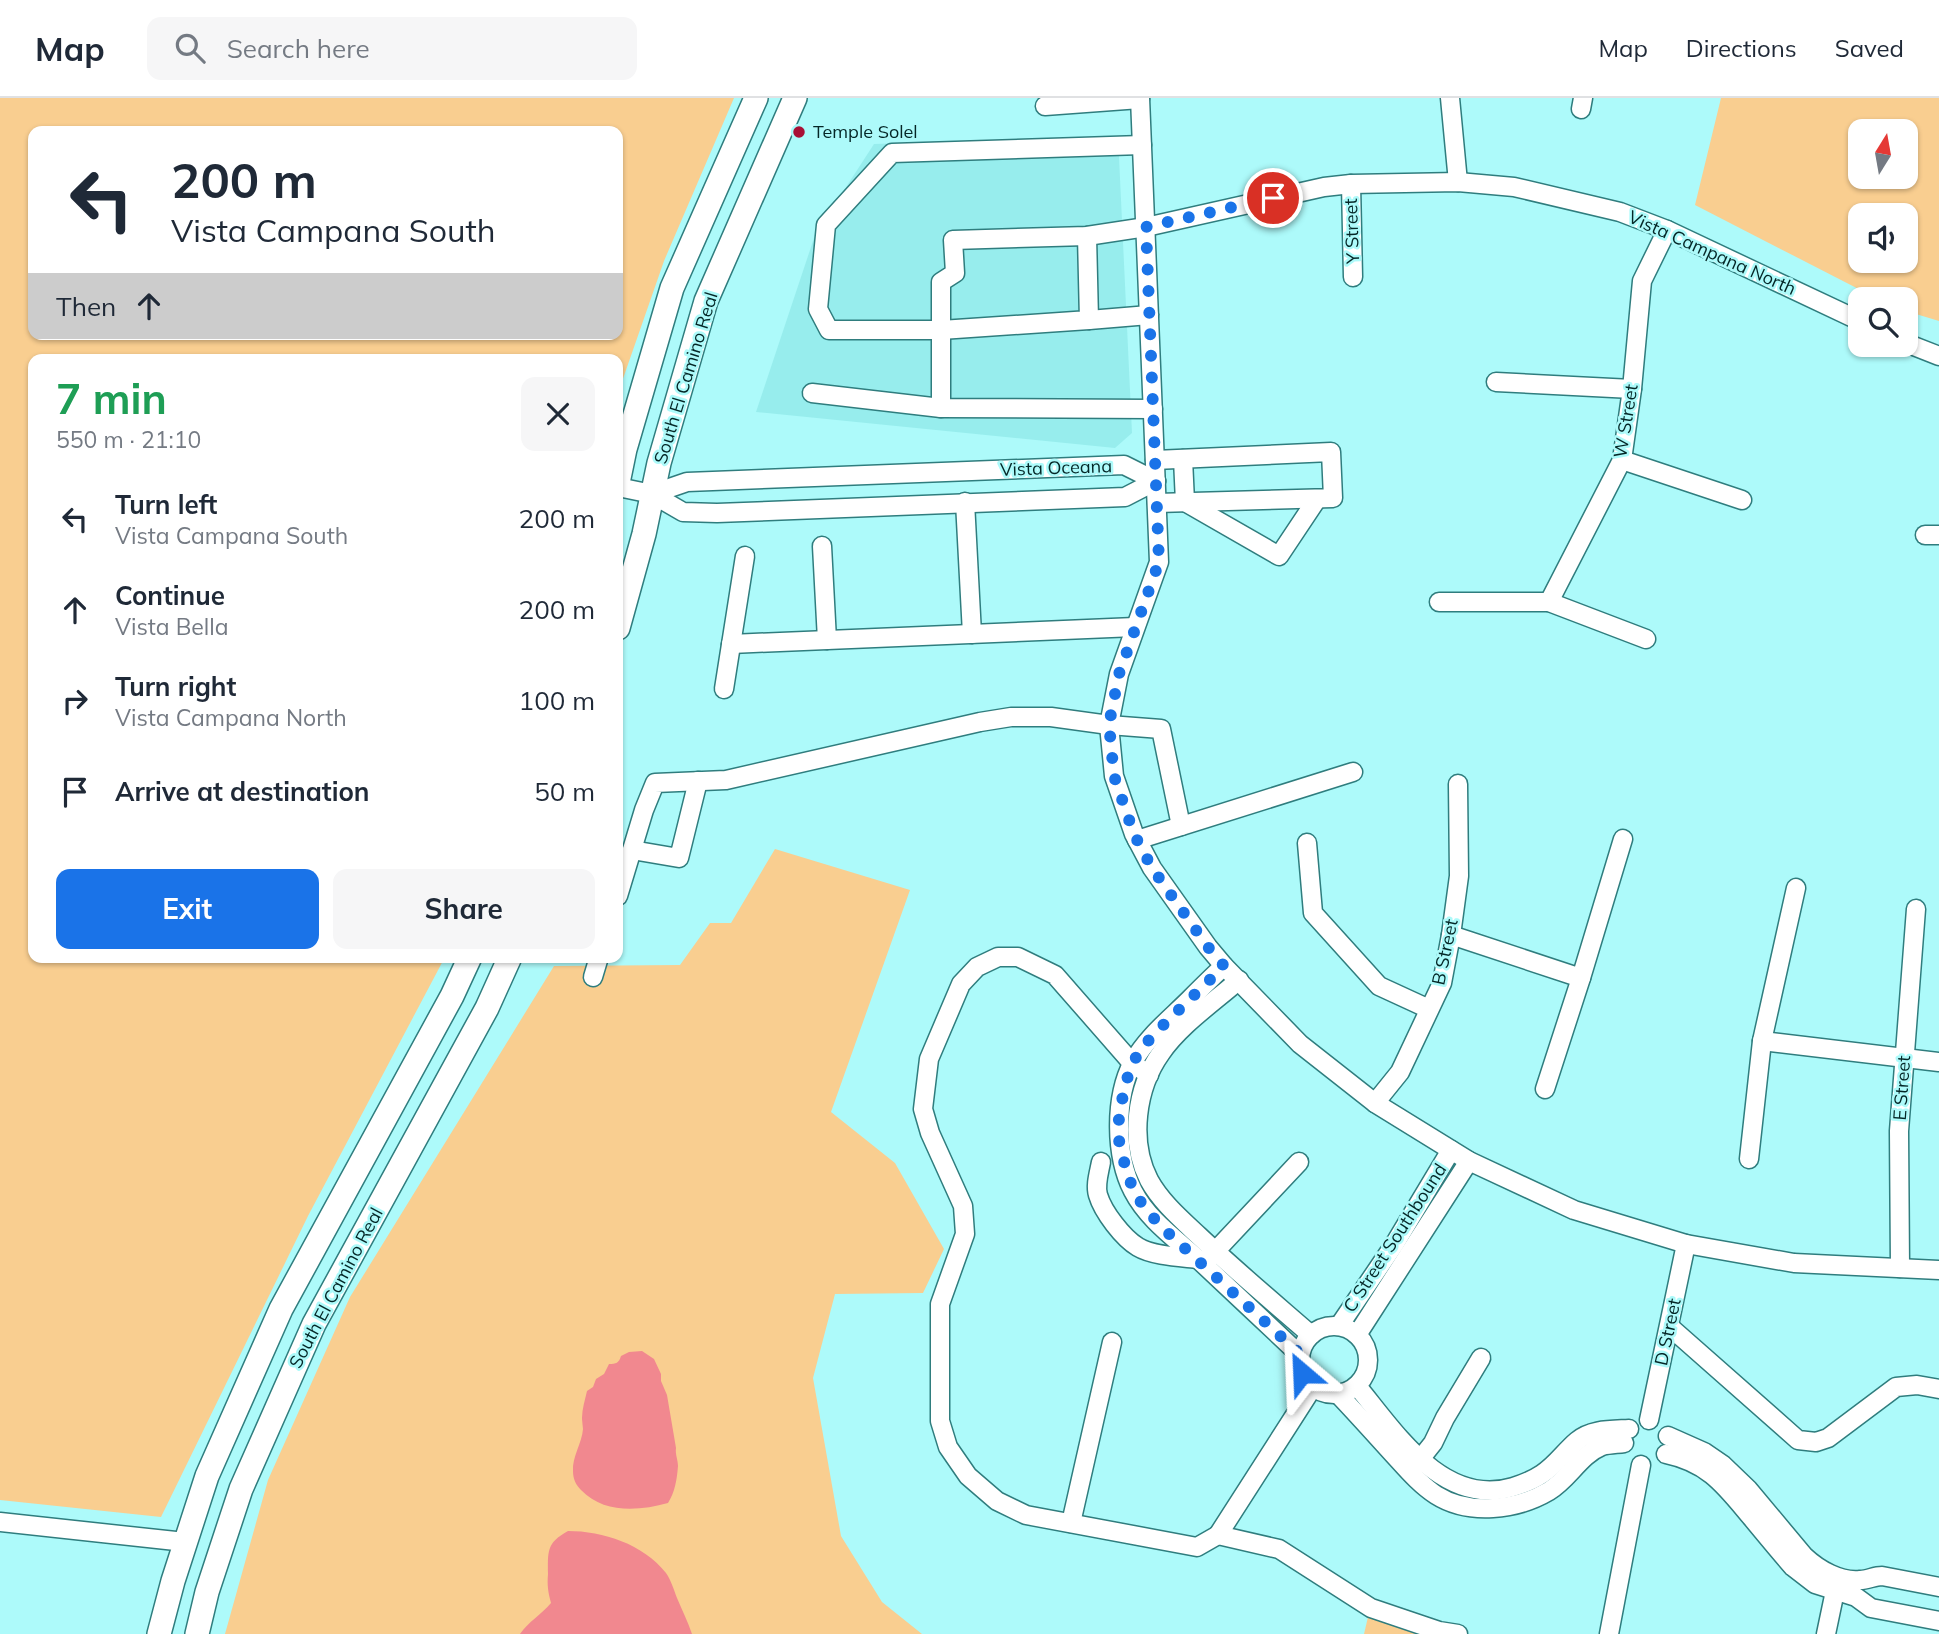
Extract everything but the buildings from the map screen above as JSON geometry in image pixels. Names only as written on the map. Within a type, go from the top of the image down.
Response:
[{"type":"main road","name":"South El Camino Real","points":[[623,459],[673,288],[756,98]]},
{"type":"main road","name":"South El Camino Real","points":[[623,610],[706,301],[795,98]]},
{"type":"main road","name":"South El Camino Real","points":[[159,1634],[207,1476],[281,1309],[452,996],[467,963]]},
{"type":"main road","name":"South El Camino Real","points":[[197,1634],[241,1489],[309,1335],[487,1008],[507,963]]},
{"type":"street","points":[[1450,98],[1458,181]]},
{"type":"street","points":[[1045,106],[1086,100],[1140,99],[1159,562],[1119,674],[1109,724],[1114,776],[1137,840],[1152,868],[1208,947],[1300,1044],[1375,1103],[1469,1161],[1574,1210],[1686,1244],[1794,1263],[1939,1270]]},
{"type":"street","points":[[1142,145],[892,153],[826,226],[818,309],[829,330],[941,330],[1149,315]]},
{"type":"street","name":"Vista Campana North","points":[[941,330],[941,282],[955,273],[953,240],[1087,236],[1146,227],[1324,187],[1458,181],[1514,187],[1620,212],[1667,230],[1848,315]]},
{"type":"street","name":"Y Street","points":[[1351,184],[1353,277]]},
{"type":"street","name":"W Street","points":[[1549,602],[1622,460],[1632,390],[1642,281],[1667,230]]},
{"type":"street","points":[[1087,236],[1089,320]]},
{"type":"street","points":[[941,330],[941,408]]},
{"type":"street","points":[[1918,348],[1939,356]]},
{"type":"street","points":[[1496,382],[1632,390]]},
{"type":"street","points":[[812,393],[941,408],[1153,409]]},
{"type":"street","points":[[1155,460],[1331,452],[1333,498],[1157,503]]},
{"type":"street","points":[[1183,459],[1185,502]]},
{"type":"street","points":[[1622,460],[1742,500]]},
{"type":"street","name":"Vista Oceana","points":[[652,494],[687,482],[1124,465],[1156,481]]},
{"type":"street","name":"Vista Oceana","points":[[623,486],[652,494],[683,512],[706,513],[1125,497],[1156,481]]},
{"type":"street","points":[[1185,502],[1279,556],[1317,499]]},
{"type":"street","points":[[965,502],[972,634]]},
{"type":"street","points":[[822,547],[827,640]]},
{"type":"street","points":[[724,689],[745,556]]},
{"type":"street","points":[[1439,602],[1549,602],[1646,639]]},
{"type":"street","points":[[731,644],[1136,627]]},
{"type":"street","points":[[623,880],[655,783],[726,780],[1011,717],[1051,717],[1161,729],[1181,826]]},
{"type":"street","points":[[1137,840],[1353,772]]},
{"type":"street","points":[[632,850],[679,858],[698,781]]},
{"type":"street","name":"B Street","points":[[1375,1103],[1400,1072],[1441,983],[1459,876],[1458,784]]},
{"type":"street","points":[[1545,1089],[1623,839]]},
{"type":"street","points":[[1307,843],[1312,913],[1379,986],[1429,1009]]},
{"type":"street","points":[[1749,1159],[1762,1041],[1796,888]]},
{"type":"street","name":"E Street","points":[[1900,1268],[1899,1130],[1916,909]]},
{"type":"street","points":[[1451,935],[1581,978]]},
{"type":"street","points":[[1149,1075],[1132,1063],[1055,975],[1018,957],[998,957],[977,967],[961,984],[929,1059],[923,1110],[930,1133],[963,1206],[965,1234],[940,1304],[940,1421],[948,1447],[968,1476],[997,1501],[1027,1515],[1197,1547],[1218,1535],[1313,1387]]},
{"type":"street","points":[[593,977],[597,963]]},
{"type":"street","points":[[1224,966],[1151,1037],[1132,1063],[1124,1089],[1118,1134],[1125,1168],[1133,1190],[1146,1210],[1167,1232],[1311,1335]]},
{"type":"street","points":[[1239,981],[1185,1027],[1162,1051],[1149,1075],[1138,1112],[1138,1138],[1148,1179],[1205,1258],[1300,1354]]},
{"type":"street","points":[[1762,1041],[1939,1062]]},
{"type":"street","name":"C Street Southbound","points":[[1339,1326],[1394,1245],[1451,1150]]},
{"type":"street","points":[[1357,1335],[1469,1161]]},
{"type":"street","points":[[1101,1162],[1098,1195],[1118,1229],[1139,1248],[1165,1255],[1205,1258],[1300,1162]]},
{"type":"street","name":"D Street","points":[[1649,1420],[1686,1244]]},
{"type":"street","points":[[1339,1326],[1357,1335],[1367,1351],[1367,1369],[1357,1386],[1338,1394],[1325,1393],[1313,1387],[1302,1373],[1300,1354],[1311,1335],[1324,1327],[1339,1326]]},
{"type":"street","points":[[1670,1327],[1798,1440],[1816,1442],[1828,1438],[1896,1387],[1917,1385],[1939,1390]]},
{"type":"street","points":[[1071,1523],[1112,1342]]},
{"type":"street","points":[[1415,1466],[1433,1443],[1481,1357]]},
{"type":"street","points":[[1357,1386],[1437,1496],[1479,1508],[1495,1509],[1506,1498],[1520,1504],[1549,1491],[1585,1457],[1626,1436],[1634,1424],[1649,1420],[1661,1425],[1668,1436],[1669,1445],[1660,1462],[1641,1465],[1629,1457],[1626,1436]]},
{"type":"street","points":[[1338,1394],[1415,1466]]},
{"type":"street","points":[[1668,1436],[1704,1452],[1723,1465],[1748,1489],[1804,1556],[1826,1573],[1843,1579],[1862,1581],[1882,1576],[1939,1587]]},
{"type":"street","points":[[1666,1454],[1703,1467],[1718,1479],[1731,1491],[1793,1567],[1815,1584],[1856,1597],[1871,1608],[1939,1621]]},
{"type":"street","points":[[1609,1634],[1641,1465]]},
{"type":"street","points":[[0,1522],[185,1542]]},
{"type":"street","points":[[1218,1535],[1279,1549],[1371,1608],[1439,1631],[1458,1634]]},
{"type":"street","points":[[1826,1634],[1835,1591]]},
{"type":"shaded area","points":[[0,98],[734,98],[664,261],[623,379],[623,354],[28,354],[28,963],[442,963],[308,1216],[161,1517],[0,1500]]},
{"type":"shaded area","points":[[1721,98],[1939,98],[1939,321],[1918,315],[1918,287],[1855,287],[1695,205]]},
{"type":"shaded area","points":[[1118,136],[1132,433],[1115,448],[756,412],[815,235],[874,144]]},
{"type":"shaded area","points":[[775,849],[910,890],[831,1112],[895,1163],[944,1249],[923,1293],[835,1294],[813,1378],[841,1536],[882,1602],[922,1634],[225,1634],[268,1480],[350,1297],[554,966],[680,965],[710,923],[731,923]]},
{"type":"shaded area","points":[[642,1351],[654,1359],[667,1395],[678,1464],[676,1481],[668,1503],[634,1509],[611,1507],[590,1498],[574,1479],[573,1466],[583,1429],[583,1408],[587,1391],[593,1387],[596,1379],[604,1374],[609,1364],[617,1363],[621,1356],[629,1352]]},
{"type":"shaded area","points":[[568,1531],[595,1533],[622,1541],[657,1563],[669,1579],[692,1634],[520,1634],[551,1603],[548,1585],[550,1549],[556,1540]]},
{"type":"shaded area","points":[[1368,1617],[1426,1634],[1364,1634]]},
{"type":"place","name":"Temple Solel","points":[[799,132]]},
{"type":"route","points":[[1273,198],[1146,227],[1159,562],[1119,674],[1109,724],[1114,776],[1134,834],[1152,868],[1224,966],[1151,1037],[1132,1063],[1124,1089],[1118,1134],[1133,1190],[1146,1210],[1300,1354],[1302,1373]]}]
